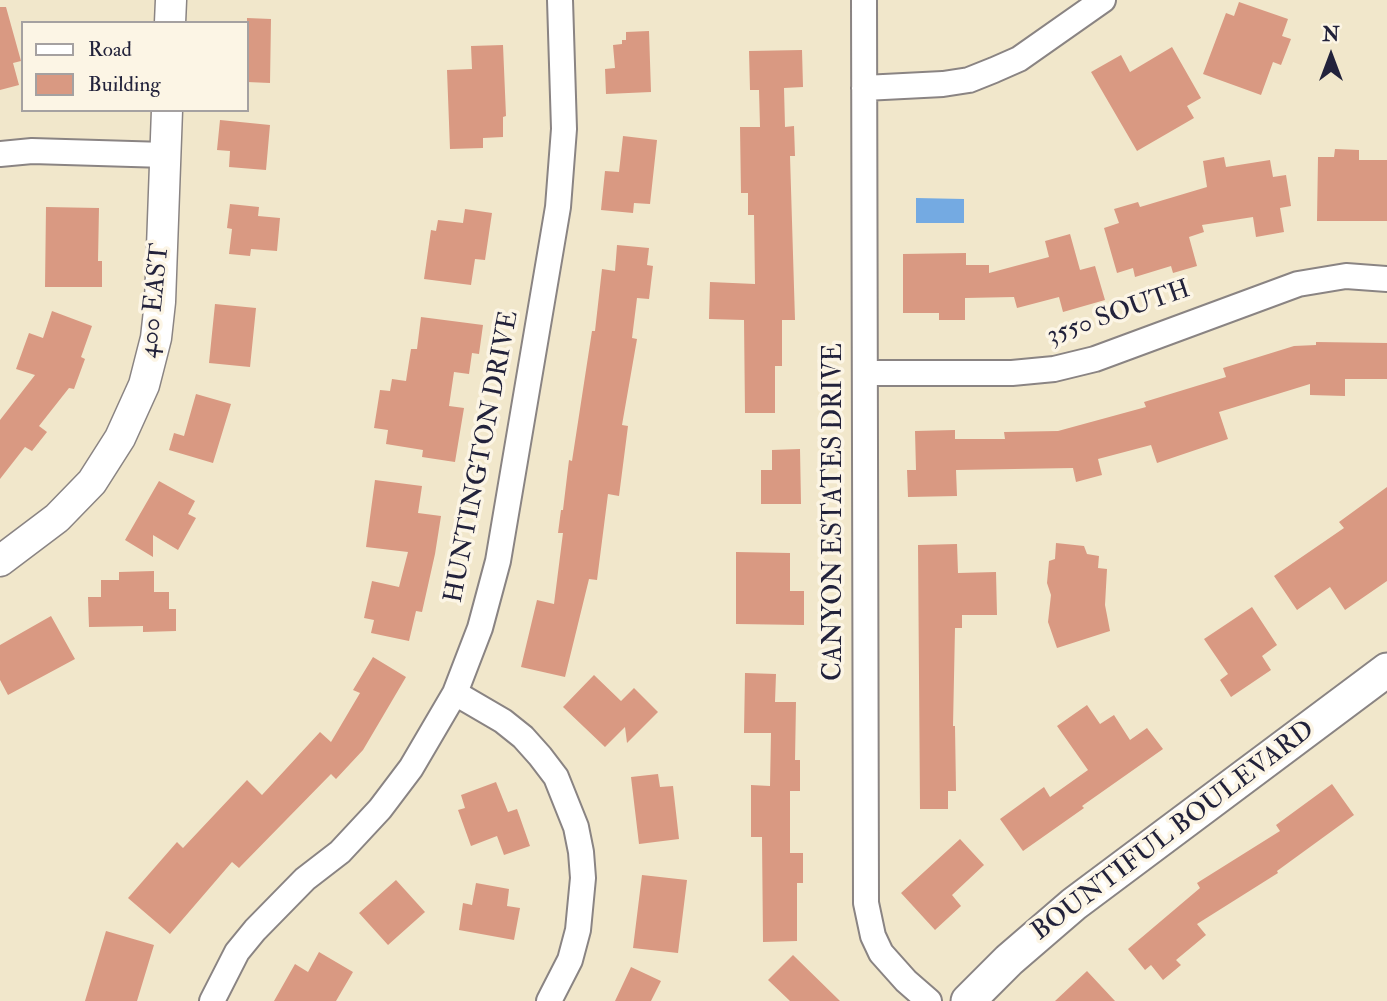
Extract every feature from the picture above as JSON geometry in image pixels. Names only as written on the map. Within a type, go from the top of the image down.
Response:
[{"type":"main road","name":"BOUNTIFUL BOULEVARD","points":[[968,1001],[1041,932],[1107,878],[1387,670]]},
{"type":"street","points":[[170,21],[171,0]]},
{"type":"street","name":"HUNTINGTON DRIVE","points":[[212,1001],[237,952],[255,930],[305,879],[340,852],[380,809],[422,750],[454,693],[480,628],[498,561],[558,207],[564,130],[560,0]]},
{"type":"street","name":"CANYON ESTATES DRIVE","points":[[864,0],[866,903],[873,936],[881,953],[906,981],[929,1001]]},
{"type":"street","points":[[864,88],[943,84],[994,70],[1019,59],[1103,0]]},
{"type":"street","name":"400 EAST","points":[[0,561],[57,518],[92,482],[120,438],[144,385],[156,338],[160,302],[167,112]]},
{"type":"street","points":[[0,154],[32,151],[165,155]]},
{"type":"street","name":"3550 SOUTH","points":[[865,373],[1012,373],[1054,369],[1095,359],[1298,284],[1346,276],[1387,279]]},
{"type":"street","points":[[454,693],[503,721],[523,737],[556,777],[576,827],[583,878],[578,930],[569,960],[549,1001]]},
{"type":"water","points":[[916,198],[964,199],[964,223],[916,223]]},
{"type":"building","points":[[1239,2],[1288,19],[1282,36],[1291,39],[1281,65],[1273,62],[1261,95],[1203,74],[1226,13],[1234,16]]},
{"type":"building","points":[[0,7],[6,7],[21,61],[13,63],[19,85],[0,90]]},
{"type":"building","points":[[247,18],[271,19],[270,83],[248,82]]},
{"type":"building","points":[[649,31],[651,92],[606,94],[605,69],[615,68],[613,45],[622,44],[622,40],[626,40],[626,32]]},
{"type":"building","points":[[503,45],[506,116],[503,117],[503,137],[483,138],[483,148],[450,149],[447,70],[472,69],[471,46]]},
{"type":"building","points":[[1172,47],[1201,98],[1187,106],[1194,118],[1137,151],[1091,72],[1121,55],[1130,72]]},
{"type":"building","points":[[802,50],[803,87],[784,88],[785,127],[794,126],[795,156],[790,156],[795,320],[782,320],[782,366],[775,366],[775,413],[745,413],[744,320],[709,319],[710,282],[755,284],[754,215],[748,215],[748,193],[741,193],[740,127],[760,127],[759,90],[750,90],[749,51]]},
{"type":"building","points":[[220,120],[270,125],[266,170],[229,167],[230,151],[217,150]]},
{"type":"building","points":[[623,136],[657,140],[650,204],[634,203],[633,213],[601,210],[605,171],[619,172]]},
{"type":"building","points":[[1335,149],[1359,150],[1359,160],[1387,160],[1387,221],[1317,221],[1318,157],[1334,157]]},
{"type":"building","points":[[1224,157],[1226,167],[1270,160],[1273,177],[1286,175],[1291,206],[1280,208],[1284,232],[1256,237],[1253,217],[1202,225],[1204,232],[1189,237],[1197,266],[1173,273],[1171,266],[1135,277],[1133,268],[1117,273],[1104,228],[1119,223],[1114,209],[1138,202],[1140,207],[1207,187],[1203,161]]},
{"type":"building","points":[[230,204],[259,207],[258,216],[280,218],[277,251],[251,249],[250,256],[229,254],[232,229],[227,228]]},
{"type":"building","points":[[46,207],[99,208],[98,261],[102,261],[102,287],[45,287]]},
{"type":"building","points":[[465,209],[492,213],[485,260],[475,259],[471,285],[424,279],[431,230],[436,231],[438,220],[463,223]]},
{"type":"building","points":[[1070,234],[1080,270],[1095,266],[1105,300],[1063,312],[1059,297],[1017,308],[1014,297],[965,298],[965,320],[939,320],[939,313],[903,313],[903,254],[966,253],[966,265],[989,265],[989,273],[1049,257],[1045,241]]},
{"type":"building","points":[[617,245],[649,248],[647,265],[653,266],[649,299],[637,298],[632,338],[637,339],[622,425],[628,426],[619,496],[608,494],[597,580],[589,579],[565,677],[521,667],[537,600],[554,604],[563,533],[558,533],[561,510],[569,460],[572,461],[592,331],[595,331],[602,269],[615,271]]},
{"type":"building","points":[[215,304],[256,308],[250,367],[209,363]]},
{"type":"building","points":[[52,311],[92,326],[81,357],[85,359],[74,389],[69,388],[39,426],[47,432],[32,451],[25,447],[0,479],[0,420],[35,375],[16,369],[29,333],[43,338]]},
{"type":"building","points":[[421,317],[483,325],[479,354],[472,353],[469,374],[454,372],[449,406],[464,408],[455,462],[422,457],[423,450],[386,444],[388,430],[374,428],[380,390],[390,391],[392,379],[406,381],[411,349],[417,349]]},
{"type":"building","points":[[1316,342],[1387,343],[1387,379],[1345,379],[1345,396],[1310,395],[1310,384],[1219,412],[1228,439],[1157,463],[1151,445],[1098,459],[1102,475],[1076,482],[1073,468],[956,470],[957,496],[908,497],[907,470],[916,470],[915,431],[955,430],[955,439],[1005,439],[1004,432],[1058,431],[1146,407],[1144,402],[1226,377],[1223,368],[1294,346],[1316,345]]},
{"type":"building","points":[[196,394],[231,404],[213,463],[169,450],[174,433],[184,436]]},
{"type":"building","points":[[800,449],[801,504],[761,504],[761,470],[772,470],[772,450]]},
{"type":"building","points":[[375,480],[422,486],[418,513],[441,516],[422,612],[416,611],[409,641],[371,633],[374,620],[364,618],[372,581],[399,587],[408,552],[366,547]]},
{"type":"building","points":[[159,481],[195,501],[188,514],[196,518],[178,550],[153,535],[153,557],[125,540]]},
{"type":"building","points":[[1387,487],[1387,581],[1345,610],[1330,587],[1297,610],[1274,576],[1344,528],[1339,522]]},
{"type":"building","points":[[1056,543],[1084,546],[1087,554],[1099,556],[1098,568],[1107,569],[1105,605],[1110,631],[1057,648],[1048,622],[1051,595],[1047,583],[1049,561],[1055,559]]},
{"type":"building","points":[[957,544],[958,573],[996,572],[997,615],[962,615],[962,628],[955,628],[953,726],[956,791],[948,791],[948,809],[920,809],[918,545]]},
{"type":"building","points":[[736,552],[790,553],[790,591],[804,591],[804,625],[736,624]]},
{"type":"building","points":[[154,571],[154,592],[169,592],[169,609],[176,609],[176,631],[143,632],[143,626],[89,627],[88,597],[101,597],[101,580],[119,580],[119,572]]},
{"type":"building","points":[[1252,607],[1277,645],[1262,656],[1271,670],[1231,697],[1220,680],[1228,674],[1204,639]]},
{"type":"building","points":[[51,616],[75,659],[8,695],[0,680],[0,645]]},
{"type":"building","points":[[373,657],[406,677],[363,750],[336,779],[331,774],[239,868],[232,862],[170,934],[128,898],[177,842],[183,848],[247,780],[262,795],[320,732],[331,742],[360,693],[353,690]]},
{"type":"building","points":[[745,673],[776,674],[775,702],[796,702],[795,760],[800,760],[800,791],[790,791],[790,853],[803,853],[803,883],[797,883],[797,941],[763,942],[762,837],[751,837],[751,785],[770,786],[771,733],[744,733]]},
{"type":"building","points":[[594,675],[621,701],[634,688],[658,712],[627,743],[625,727],[605,747],[563,707]]},
{"type":"building","points":[[1087,705],[1100,724],[1114,715],[1130,740],[1147,728],[1163,749],[1023,851],[1000,819],[1044,787],[1050,797],[1088,770],[1057,726]]},
{"type":"building","points":[[658,774],[660,787],[673,786],[679,839],[639,844],[631,777]]},
{"type":"building","points":[[496,782],[508,812],[517,809],[530,846],[504,855],[497,836],[471,846],[458,810],[465,808],[461,795]]},
{"type":"building","points":[[1332,784],[1354,815],[1277,871],[1278,873],[1197,924],[1206,935],[1176,960],[1181,965],[1163,980],[1151,965],[1145,970],[1128,949],[1200,888],[1197,883],[1280,831],[1276,825]]},
{"type":"building","points":[[960,839],[984,865],[952,895],[961,906],[935,930],[901,893]]},
{"type":"building","points":[[642,875],[687,880],[678,953],[633,948]]},
{"type":"building","points":[[396,880],[425,912],[388,945],[359,913]]},
{"type":"building","points":[[476,883],[509,889],[507,906],[520,908],[514,940],[459,930],[463,903],[472,905]]},
{"type":"building","points":[[106,931],[154,945],[137,1001],[85,1001]]},
{"type":"building","points":[[319,952],[353,972],[336,1001],[274,1001],[295,964],[308,972]]},
{"type":"building","points":[[793,955],[840,1001],[790,1001],[768,980]]},
{"type":"building","points":[[631,967],[661,981],[651,1001],[615,1001]]},
{"type":"building","points":[[1087,971],[1115,1001],[1055,1001]]}]
